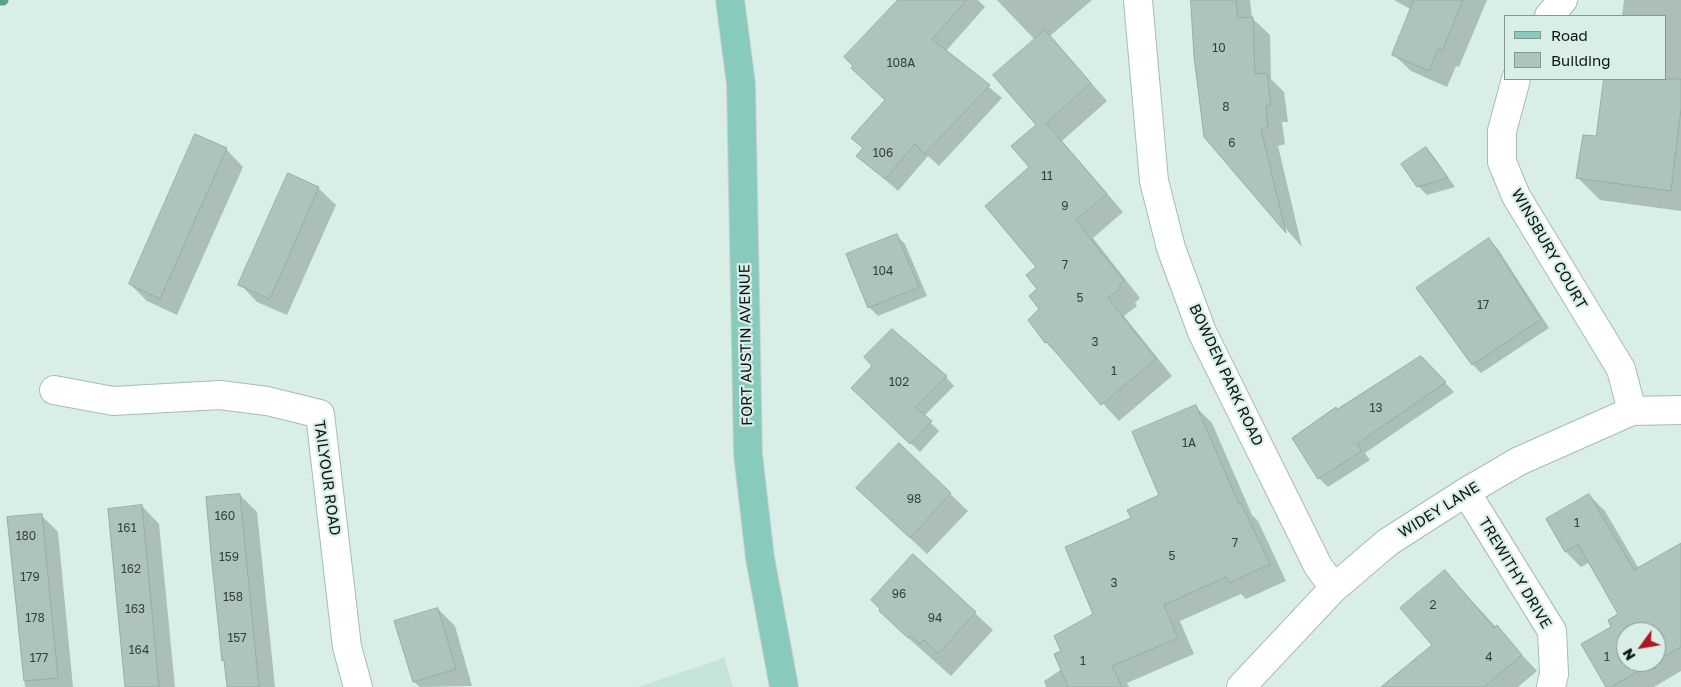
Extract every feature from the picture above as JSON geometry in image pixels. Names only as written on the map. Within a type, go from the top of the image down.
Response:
[{"type":"main road","name":"FORT AUSTIN AVENUE","points":[[730,0],[741,84],[748,454],[760,558],[784,687]]},
{"type":"street","name":"BOWDEN PARK ROAD","points":[[1138,0],[1154,181],[1171,248],[1202,332],[1318,566],[1334,588]]},
{"type":"street","points":[[1550,15],[1564,0]]},
{"type":"street","name":"WINSBURY COURT","points":[[1516,80],[1502,131],[1502,162],[1516,196],[1621,369],[1632,411]]},
{"type":"street","name":"TAILYOUR ROAD","points":[[54,390],[113,402],[220,395],[268,401],[320,414],[347,647],[358,687]]},
{"type":"street","name":"WIDEY LANE","points":[[1241,687],[1334,588],[1388,542],[1466,492],[1519,461],[1632,411],[1681,410]]},
{"type":"street","name":"TREWITHY DRIVE","points":[[1466,492],[1552,631],[1554,674],[1551,687]]},
{"type":"shaded area","points":[[724,658],[733,687],[638,687]]},
{"type":"building","points":[[898,0],[967,0],[932,39],[990,85],[925,154],[915,144],[885,179],[856,156],[863,148],[851,138],[885,100],[851,68],[853,66],[844,57]]},
{"type":"building","points":[[1191,0],[1236,0],[1238,18],[1253,17],[1255,74],[1267,73],[1271,105],[1266,105],[1268,127],[1261,129],[1286,233],[1204,137],[1194,56]]},
{"type":"building","points":[[1414,0],[1463,0],[1442,51],[1438,49],[1429,71],[1392,55]]},
{"type":"building","points":[[1045,30],[1091,83],[1046,123],[1107,194],[1076,220],[1124,281],[1119,286],[1121,288],[1108,298],[1156,359],[1101,405],[1047,342],[1045,343],[1028,320],[1039,309],[1029,296],[1037,289],[1026,275],[1036,267],[985,206],[1029,167],[1011,146],[1036,125],[993,75]]},
{"type":"building","points":[[1681,79],[1681,109],[1671,191],[1576,178],[1583,135],[1596,136],[1604,80]]},
{"type":"building","points":[[195,134],[227,148],[160,299],[129,284]]},
{"type":"building","points":[[1426,147],[1448,178],[1417,187],[1401,164]]},
{"type":"building","points":[[288,173],[319,187],[270,299],[238,285]]},
{"type":"building","points":[[897,234],[919,287],[868,308],[846,254]]},
{"type":"building","points":[[1489,238],[1541,319],[1472,365],[1416,288]]},
{"type":"building","points":[[892,329],[947,376],[915,407],[932,421],[910,444],[851,388],[872,366],[864,357]]},
{"type":"building","points":[[1421,356],[1446,382],[1357,444],[1362,451],[1318,479],[1292,438],[1336,407],[1337,409]]},
{"type":"building","points":[[1196,405],[1239,504],[1241,503],[1270,564],[1229,583],[1226,577],[1164,605],[1178,638],[1112,666],[1122,687],[1068,687],[1054,654],[1061,651],[1054,636],[1093,614],[1065,547],[1131,518],[1127,510],[1159,495],[1132,432]]},
{"type":"building","points":[[899,443],[951,493],[910,538],[856,488]]},
{"type":"building","points":[[240,494],[259,687],[227,687],[224,660],[222,661],[211,553],[206,497]]},
{"type":"building","points":[[1589,494],[1634,570],[1681,543],[1681,647],[1666,655],[1666,622],[1616,622],[1616,672],[1637,672],[1611,687],[1606,687],[1581,644],[1611,627],[1608,620],[1618,614],[1578,544],[1565,552],[1546,519]]},
{"type":"building","points":[[142,505],[159,687],[125,687],[108,509]]},
{"type":"building","points":[[42,514],[58,678],[24,681],[7,517]]},
{"type":"building","points":[[913,554],[976,612],[938,654],[924,640],[920,644],[910,636],[908,638],[879,611],[880,609],[871,600]]},
{"type":"building","points":[[1445,570],[1494,628],[1497,625],[1522,655],[1484,687],[1381,687],[1432,645],[1400,608]]},
{"type":"building","points":[[438,608],[456,669],[413,682],[394,621]]}]
